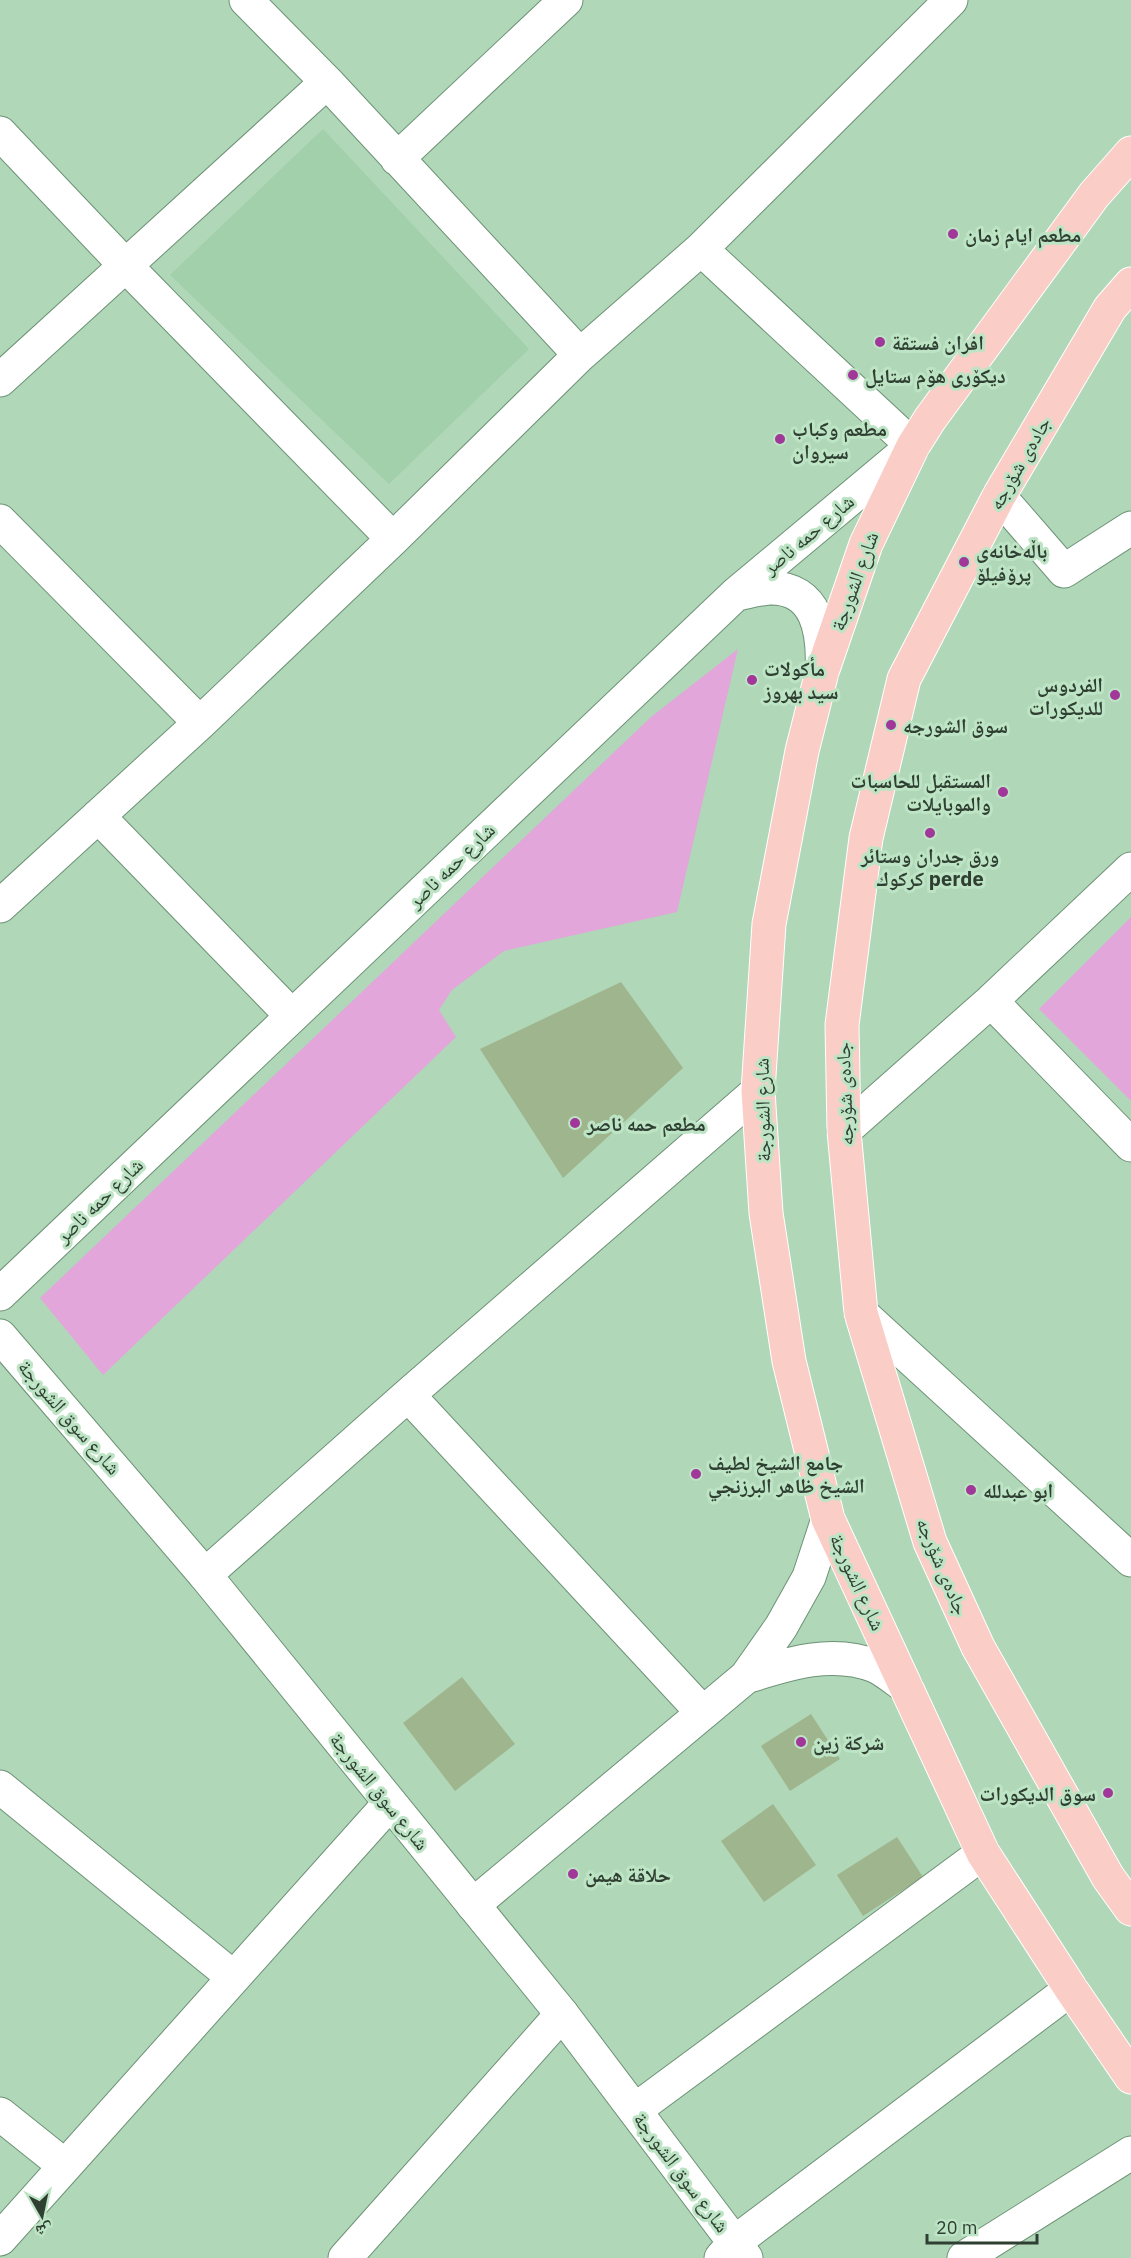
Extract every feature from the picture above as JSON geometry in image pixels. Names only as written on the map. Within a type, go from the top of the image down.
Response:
[{"type":"main road","name":"شارع الشورجة","points":[[1131,153],[1094,195],[930,419],[913,446],[866,544],[822,672],[802,751],[769,924],[758,1091],[766,1213],[789,1362],[828,1519],[983,1853],[1131,2078]]},
{"type":"main road","name":"جادەی شۆرجە","points":[[1131,284],[1110,309],[999,496],[904,680],[866,838],[842,1024],[844,1131],[861,1313],[930,1542],[978,1647],[1108,1877],[1131,1910]]},
{"type":"street","points":[[246,0],[327,82],[580,355]]},
{"type":"street","points":[[397,159],[566,0]]},
{"type":"street","points":[[0,906],[200,723],[393,539],[580,355],[701,249],[951,0]]},
{"type":"street","points":[[0,380],[327,82]]},
{"type":"street","points":[[0,133],[126,266],[393,539]]},
{"type":"street","points":[[701,249],[913,446]]},
{"type":"street","name":"شارع حمه ناصر","points":[[0,1294],[736,594],[913,446]]},
{"type":"street","points":[[999,496],[1064,572],[1131,528]]},
{"type":"street","points":[[6,541],[200,723]]},
{"type":"street","points":[[736,594],[780,589],[798,595],[805,601],[816,616],[821,634],[822,672]]},
{"type":"street","points":[[98,816],[292,1016]]},
{"type":"street","points":[[844,1131],[991,1001],[1131,869]]},
{"type":"street","points":[[991,1001],[1131,1145]]},
{"type":"street","points":[[205,1575],[758,1091]]},
{"type":"street","points":[[861,1313],[1131,1560]]},
{"type":"street","name":"شارع سوق الشورجة","points":[[0,1336],[205,1575],[562,2014],[635,2110],[734,2253]]},
{"type":"street","points":[[408,1395],[703,1713]]},
{"type":"street","points":[[473,1905],[746,1677],[781,1627],[809,1577],[828,1519]]},
{"type":"street","points":[[746,1677],[798,1660],[845,1659],[876,1666],[906,1687]]},
{"type":"street","points":[[0,1787],[233,1977]]},
{"type":"street","points":[[0,2239],[390,1803]]},
{"type":"street","points":[[635,2110],[983,1853]]},
{"type":"street","points":[[734,2253],[1071,1989]]},
{"type":"street","points":[[345,2258],[562,2014]]},
{"type":"street","points":[[0,2114],[65,2166]]},
{"type":"street","points":[[964,2258],[1131,2153]]},
{"type":"shaded area","points":[[323,129],[529,349],[389,484],[170,275]]},
{"type":"shaded area","points":[[738,649],[677,912],[504,951],[452,990],[439,1010],[456,1037],[103,1375],[40,1298],[651,717]]},
{"type":"shaded area","points":[[1131,917],[1131,1101],[1039,1009]]},
{"type":"building","name":"مطعم حمه ناصر","points":[[621,982],[683,1068],[563,1178],[480,1049]]},
{"type":"building","points":[[462,1677],[515,1744],[455,1791],[403,1723]]},
{"type":"building","points":[[811,1714],[840,1759],[790,1791],[761,1746]]},
{"type":"building","points":[[773,1804],[816,1865],[764,1902],[721,1841]]},
{"type":"building","points":[[897,1837],[923,1877],[863,1916],[837,1875]]},
{"type":"place","name":"مطعم ايام زمان","points":[[953,234]]},
{"type":"place","name":"افران فستقة","points":[[880,342]]},
{"type":"place","name":"دیکۆری هۆم ستایل","points":[[853,375]]},
{"type":"place","name":"مطعم وكباب سيروان","points":[[780,439]]},
{"type":"place","name":"باڵەخانەی پرۆفیلۆ","points":[[964,562]]},
{"type":"place","name":"مأكولات سيد بهروز","points":[[752,680]]},
{"type":"place","name":"الفردوس للديكورات","points":[[1115,695]]},
{"type":"place","name":"سوق الشورجه","points":[[891,725]]},
{"type":"place","name":"المستقبل للحاسبات والموبايلات","points":[[1003,792]]},
{"type":"place","name":"ورق جدران وستائر كركوك perde","points":[[930,833]]},
{"type":"place","name":"مطعم حمه ناصر","points":[[575,1123]]},
{"type":"place","name":"جامع الشيخ لطيف الشيخ ظاهر البرزنجي","points":[[696,1474]]},
{"type":"place","name":"ابو عبدلله","points":[[971,1490]]},
{"type":"place","name":"شركة زين","points":[[801,1742]]},
{"type":"place","name":"سوق الديكورات","points":[[1108,1793]]},
{"type":"place","name":"حلاقة هيمن","points":[[573,1874]]}]
